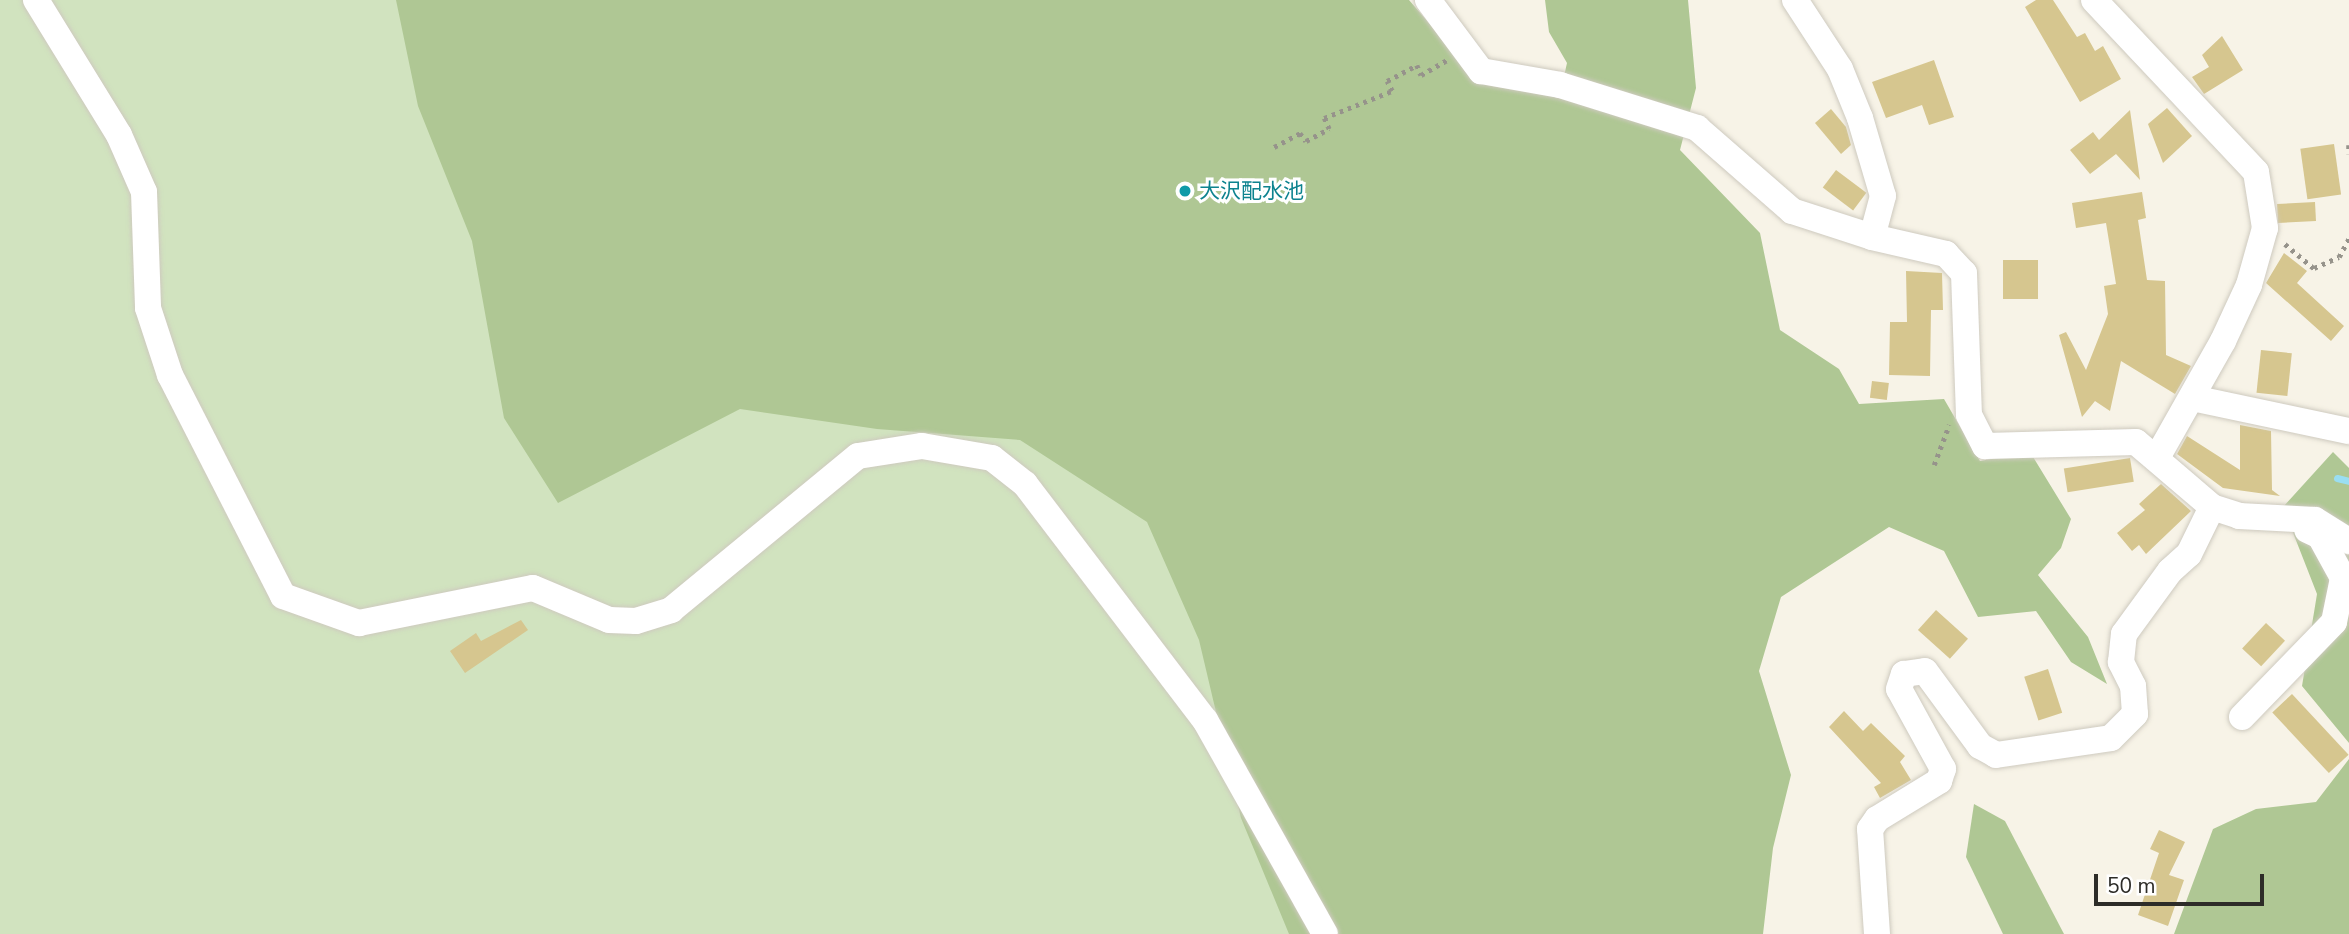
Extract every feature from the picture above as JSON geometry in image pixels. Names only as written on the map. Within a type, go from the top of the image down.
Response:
[{"type":"street","points":[[36,0],[119,135],[144,192],[148,308],[170,375],[283,596],[359,623],[533,588],[609,620],[636,621],[671,610],[858,456],[922,446],[992,457],[1025,484],[1205,720],[1325,934]]},
{"type":"street","points":[[1428,0],[1481,71],[1560,85],[1697,128],[1792,211],[1872,237],[1946,254],[1964,273],[1969,415],[1985,446],[2136,442],[2158,456],[2213,507],[2239,516],[2315,520],[2349,541]]},
{"type":"street","points":[[1795,0],[1840,69],[1860,118],[1882,196],[1872,237]]},
{"type":"street","points":[[2094,0],[2256,172],[2265,228],[2249,285],[2192,398],[2158,456]]},
{"type":"street","points":[[2192,398],[2349,431]]},
{"type":"street","points":[[1877,934],[1870,829],[1877,819],[1939,781],[1942,769],[1899,689],[1904,674],[1925,671],[1980,746],[1996,755],[2111,738],[2135,714],[2133,686],[2121,662],[2124,634],[2171,571],[2189,554],[2213,507]]},
{"type":"street","points":[[2242,717],[2334,622],[2343,578],[2320,536],[2278,518]]},
{"type":"path","points":[[1274,146],[1300,133],[1306,141],[1329,129],[1324,118],[1392,91],[1387,81],[1417,65],[1421,75],[1466,50]]},
{"type":"path","points":[[2349,145],[2349,154]]},
{"type":"path","points":[[2265,228],[2314,268],[2339,257],[2349,238]]},
{"type":"path","points":[[1934,465],[1945,426],[1969,415]]},
{"type":"green space","points":[[0,0],[450,0],[1140,429],[1443,934],[0,934]]},
{"type":"green space","points":[[396,0],[1409,0],[1474,75],[1559,98],[1567,63],[1549,32],[1545,0],[1688,0],[1696,88],[1680,150],[1760,233],[1780,330],[1839,369],[1859,404],[1944,399],[1980,461],[2030,452],[2071,519],[2061,548],[2038,575],[2088,637],[2107,684],[2071,662],[2036,611],[1978,617],[1944,551],[1889,527],[1781,597],[1759,671],[1791,775],[1773,848],[1763,934],[1289,934],[1241,818],[1199,640],[1147,522],[1020,440],[877,429],[740,409],[558,503],[504,418],[472,241],[418,106]]},
{"type":"green space","points":[[2333,452],[2349,468],[2349,743],[2302,686],[2317,594],[2283,507]]},
{"type":"green space","points":[[2349,759],[2349,934],[2174,934],[2213,829],[2256,809],[2316,802]]},
{"type":"green space","points":[[1974,804],[2005,821],[2064,934],[2003,934],[1966,857]]},
{"type":"building","points":[[2036,0],[2053,0],[2077,37],[2085,33],[2095,51],[2103,46],[2121,79],[2080,102],[2025,7]]},
{"type":"building","points":[[2222,36],[2243,70],[2204,94],[2192,77],[2209,67],[2202,55]]},
{"type":"building","points":[[1934,60],[1954,117],[1929,125],[1922,105],[1886,118],[1872,82]]},
{"type":"building","points":[[2167,108],[2192,136],[2163,163],[2148,124]]},
{"type":"building","points":[[1831,109],[1846,127],[1851,145],[1841,154],[1815,123]]},
{"type":"building","points":[[2130,110],[2140,180],[2116,154],[2090,174],[2070,150],[2093,132],[2099,140]]},
{"type":"building","points":[[2334,144],[2341,195],[2307,199],[2300,149]]},
{"type":"building","points":[[1836,170],[1866,193],[1853,210],[1823,188]]},
{"type":"building","points":[[2142,192],[2146,218],[2138,220],[2147,280],[2165,281],[2166,355],[2191,366],[2175,394],[2121,361],[2110,411],[2095,401],[2082,417],[2059,335],[2066,332],[2086,370],[2108,314],[2104,286],[2116,284],[2106,223],[2076,228],[2072,203]]},
{"type":"building","points":[[2315,202],[2316,221],[2278,223],[2277,204]]},
{"type":"building","points":[[2284,253],[2307,271],[2297,283],[2344,326],[2331,341],[2266,283]]},
{"type":"building","points":[[2003,260],[2038,260],[2038,299],[2003,299]]},
{"type":"building","points":[[1906,271],[1942,273],[1943,310],[1931,310],[1930,376],[1889,375],[1890,322],[1907,322]]},
{"type":"building","points":[[2261,350],[2292,353],[2287,396],[2257,393]]},
{"type":"building","points":[[1872,381],[1889,383],[1887,400],[1870,398]]},
{"type":"building","points":[[2240,425],[2271,431],[2272,490],[2280,496],[2223,488],[2177,454],[2187,436],[2240,470]]},
{"type":"building","points":[[2130,458],[2134,482],[2068,492],[2064,468]]},
{"type":"building","points":[[2161,484],[2191,511],[2146,554],[2139,545],[2132,551],[2117,533],[2145,510],[2139,504]]},
{"type":"building","points":[[1936,610],[1968,639],[1950,659],[1918,630]]},
{"type":"building","points":[[521,620],[528,630],[465,673],[450,651],[476,633],[481,641]]},
{"type":"building","points":[[2266,623],[2285,641],[2261,666],[2242,649]]},
{"type":"building","points":[[2048,669],[2062,713],[2038,720],[2024,677]]},
{"type":"building","points":[[2292,694],[2349,755],[2329,773],[2272,712]]},
{"type":"building","points":[[1844,711],[1863,731],[1871,723],[1905,756],[1900,762],[1911,780],[1880,798],[1874,787],[1881,783],[1829,727]]},
{"type":"building","points":[[2159,830],[2185,842],[2169,875],[2184,880],[2168,926],[2138,915],[2159,853],[2150,849]]},
{"type":"waterway","points":[[2337,478],[2349,481]]},
{"type":"place","name":"大沢配水池","points":[[1185,191]]}]
